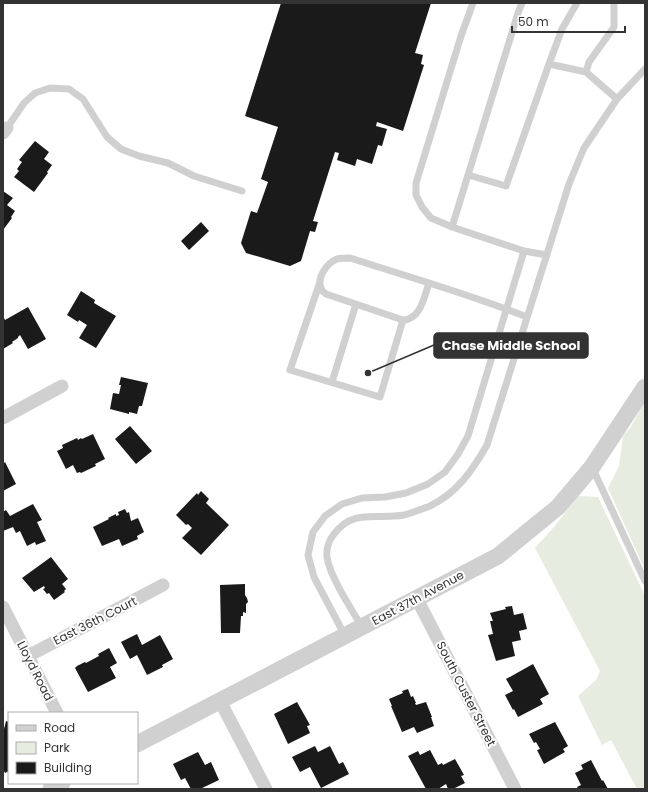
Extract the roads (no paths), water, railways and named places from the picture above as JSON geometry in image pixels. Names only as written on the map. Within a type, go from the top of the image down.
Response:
[{"type":"street","points":[[3,418],[62,386]]},
{"type":"street","name":"East 37th Avenue","points":[[138,743],[498,556],[558,507],[592,467],[645,387]]},
{"type":"street","name":"East 36th Court","points":[[28,656],[163,585]]},
{"type":"street","name":"South Custer Street","points":[[417,599],[515,789]]},
{"type":"street","name":"Lloyd Road","points":[[3,607],[56,712]]},
{"type":"street","points":[[220,701],[266,789]]},
{"type":"street","points":[[51,789],[60,784]]},
{"type":"lane","points":[[473,3],[461,36],[416,183],[416,195],[422,207],[431,218],[452,227],[524,251],[547,255]]},
{"type":"lane","points":[[452,227],[522,3]]},
{"type":"lane","points":[[468,175],[506,186],[562,29],[577,3]]},
{"type":"lane","points":[[586,72],[589,62],[614,27],[614,3]]},
{"type":"lane","points":[[549,64],[586,72],[617,99]]},
{"type":"lane","points":[[362,628],[331,572],[326,556],[330,539],[341,525],[358,517],[404,515],[430,506],[455,490],[474,469],[487,446],[568,184],[584,148],[617,99],[645,69]]},
{"type":"lane","points":[[5,131],[24,103],[35,94],[50,88],[69,89],[83,99],[107,137],[121,149],[139,156],[168,163],[194,176],[242,191]]},
{"type":"lane","points":[[345,636],[314,577],[308,555],[313,532],[325,516],[342,504],[362,498],[384,497],[406,493],[428,484],[445,472],[458,454],[468,436],[524,251]]},
{"type":"lane","points":[[404,320],[380,397],[290,370],[322,273],[328,265],[337,259],[350,258],[527,316]]},
{"type":"lane","points":[[320,282],[321,290],[326,294],[404,320],[410,320],[420,309],[429,283]]},
{"type":"lane","points":[[332,382],[356,304]]},
{"type":"lane","points":[[592,467],[645,581]]},
{"type":"place","name":"Chase Middle School","points":[[368,373]]}]
